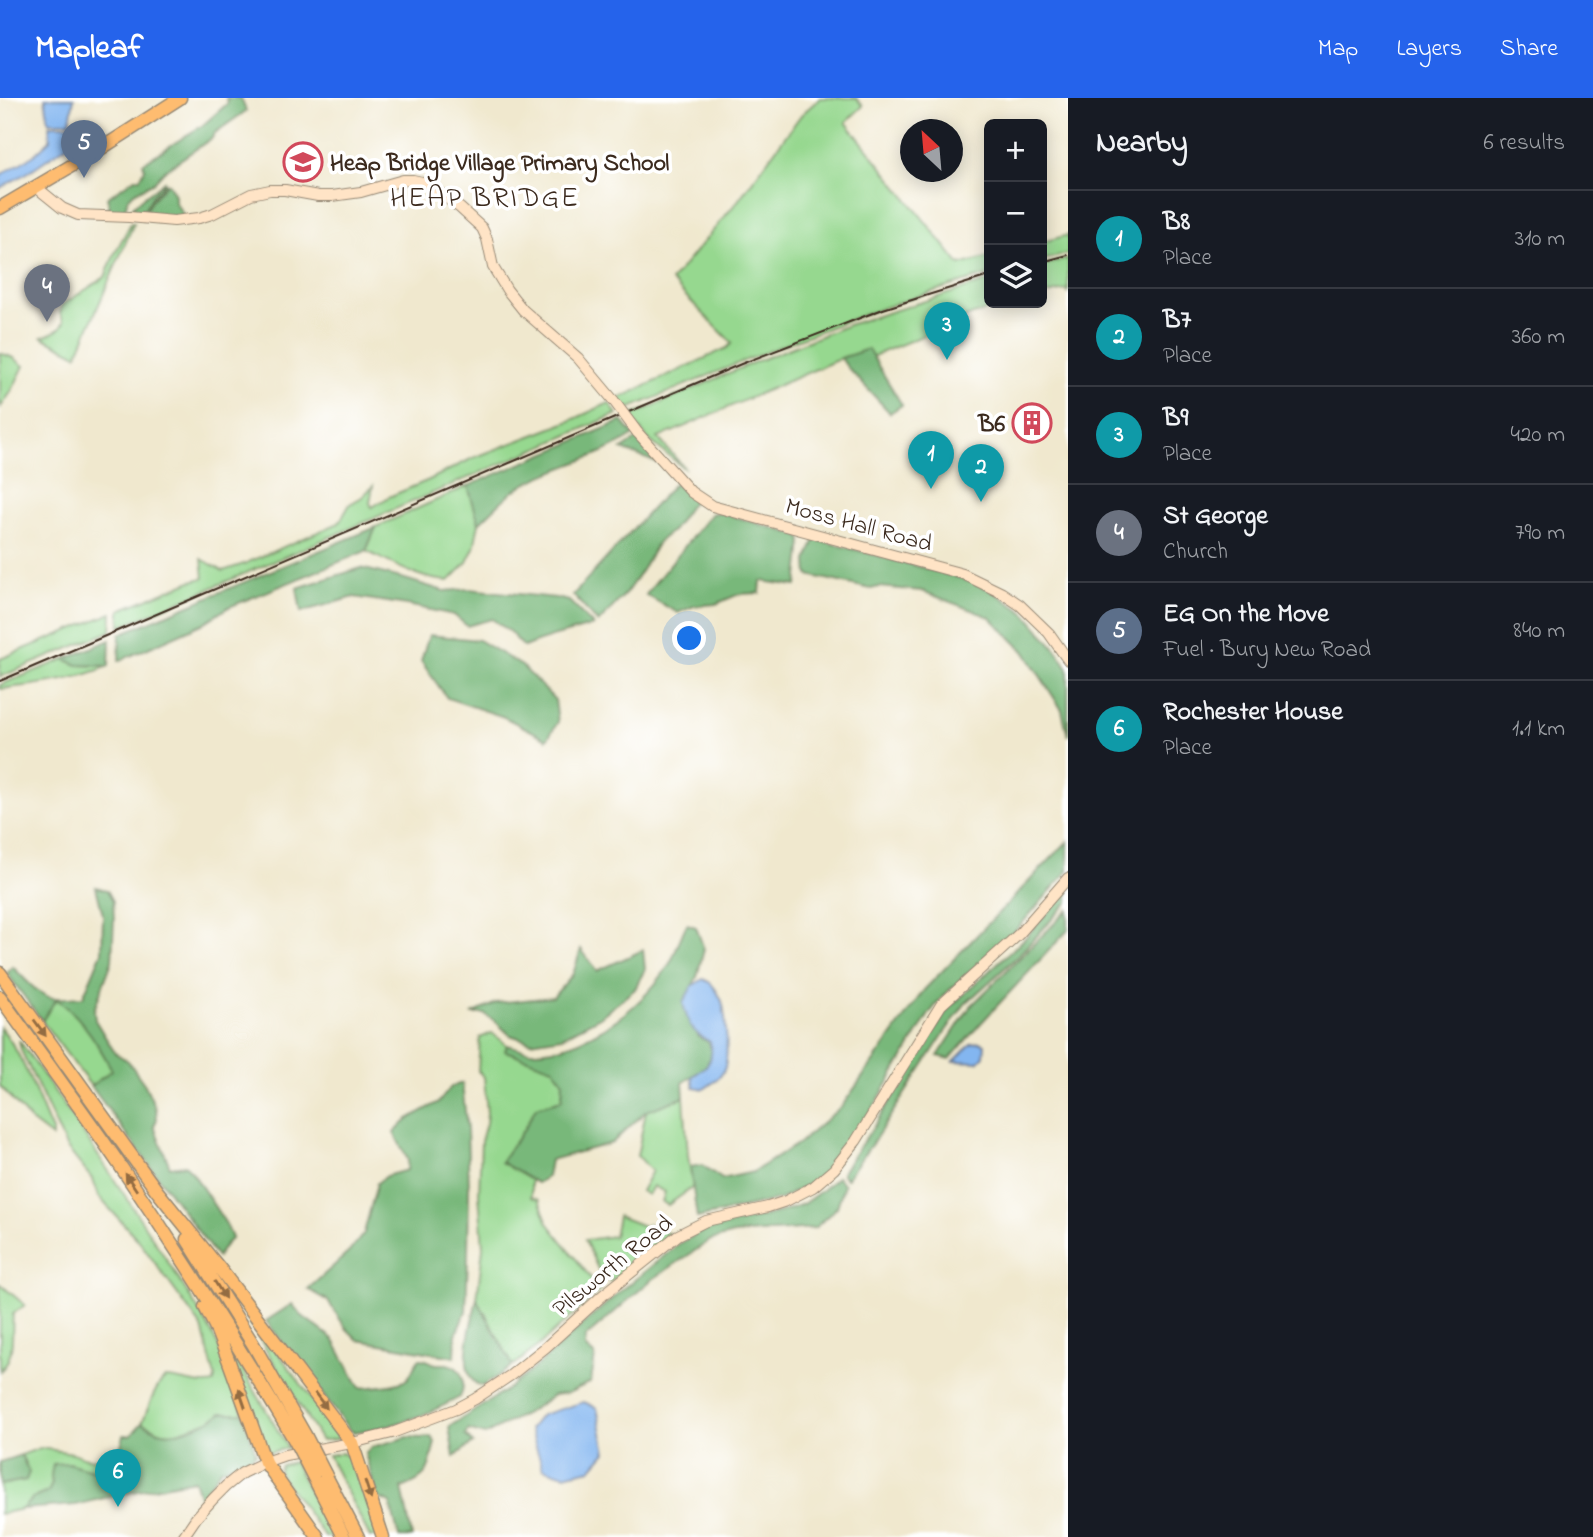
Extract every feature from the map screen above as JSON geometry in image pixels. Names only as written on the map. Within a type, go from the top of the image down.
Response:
[{"type":"highway","points":[[0,208],[180,98]]},
{"type":"highway","points":[[0,973],[157,1191],[229,1280],[352,1443],[383,1537]]},
{"type":"highway","points":[[0,997],[117,1161],[300,1437]]},
{"type":"highway","points":[[157,1191],[254,1345],[319,1475],[344,1537]]},
{"type":"highway","points":[[169,1239],[215,1326],[265,1462],[318,1537]]},
{"type":"highway","points":[[319,1475],[358,1537]]},
{"type":"street","name":"Moss Hall Road","points":[[36,187],[62,208],[78,215],[174,221],[212,214],[251,194],[270,190],[332,196],[361,192],[396,181],[413,180],[426,183],[484,230],[494,267],[515,300],[578,358],[637,432],[691,492],[712,506],[963,574],[1020,605],[1049,634],[1068,660]]},
{"type":"street","name":"Pilsworth Road","points":[[265,1462],[285,1455],[393,1433],[456,1409],[488,1391],[546,1348],[602,1296],[665,1244],[691,1227],[786,1201],[824,1178],[861,1134],[942,1005],[1019,934],[1068,878]]},
{"type":"street","points":[[183,1537],[196,1518],[226,1486],[242,1473],[265,1462]]},
{"type":"green space","points":[[226,98],[241,98],[246,111],[164,171],[154,182],[134,193],[128,199],[124,212],[106,211],[110,208],[107,198],[135,178],[140,178],[145,169],[143,163],[203,125],[228,103]]},
{"type":"green space","points":[[820,98],[856,98],[863,106],[846,122],[960,265],[984,258],[984,276],[851,319],[626,410],[620,398],[727,348],[732,343],[671,281],[737,202],[801,115]]},
{"type":"green space","points":[[164,181],[144,210],[133,212],[132,209],[139,201]]},
{"type":"green space","points":[[168,183],[184,216],[146,213],[151,201]]},
{"type":"green space","points":[[131,223],[134,223],[77,355],[42,337],[55,331],[64,322],[60,313],[62,305],[105,277]]},
{"type":"green space","points":[[1068,235],[1068,254],[1047,259],[1047,241]]},
{"type":"green space","points":[[1068,259],[1068,293],[1066,290],[1047,294],[1047,264]]},
{"type":"green space","points":[[984,283],[984,308],[995,308],[871,357],[846,356],[658,438],[685,469],[648,439],[630,416],[750,364],[848,325]]},
{"type":"green space","points":[[868,349],[902,405],[890,413],[841,358]]},
{"type":"green space","points":[[0,353],[14,358],[24,366],[0,408]]},
{"type":"green space","points":[[609,403],[617,414],[120,627],[120,610],[204,578],[202,559],[223,571],[244,564],[339,523],[350,504],[373,486],[370,503],[372,507],[473,458]]},
{"type":"green space","points":[[622,421],[634,435],[520,487],[479,523],[468,486]]},
{"type":"green space","points":[[637,439],[657,463],[622,449]]},
{"type":"green space","points":[[675,483],[694,500],[673,530],[658,542],[626,593],[598,623],[573,595]]},
{"type":"green space","points":[[468,486],[479,523],[474,548],[466,564],[449,581],[416,574],[366,551],[376,527]]},
{"type":"green space","points":[[719,512],[800,536],[802,541],[797,586],[761,581],[760,593],[739,594],[716,604],[694,606],[678,613],[646,595],[711,514]]},
{"type":"green space","points":[[376,527],[366,551],[229,607],[202,624],[119,661],[120,634]]},
{"type":"green space","points":[[815,539],[969,580],[991,590],[1025,613],[1056,649],[1068,668],[1068,736],[1062,710],[1024,651],[990,617],[922,591],[879,587],[871,589],[808,575],[807,561]]},
{"type":"green space","points":[[361,568],[444,591],[469,589],[569,601],[593,625],[524,647],[492,619],[467,626],[454,615],[407,605],[354,597],[301,612],[297,588]]},
{"type":"green space","points":[[112,613],[111,631],[0,677],[0,659]]},
{"type":"green space","points":[[429,635],[478,640],[522,666],[555,700],[558,722],[547,739],[504,717],[447,698],[421,661]]},
{"type":"green space","points":[[110,640],[109,666],[77,665],[65,659]]},
{"type":"green space","points":[[65,659],[77,665],[109,666],[69,679],[0,688],[0,685]]},
{"type":"green space","points":[[1068,841],[1068,871],[1016,930],[943,996],[929,1014],[866,1120],[831,1167],[812,1183],[781,1199],[697,1218],[690,1167],[702,1165],[722,1179],[753,1172],[799,1143],[842,1106],[924,990]]},
{"type":"green space","points":[[96,887],[107,890],[113,901],[114,919],[112,961],[94,1010],[95,1020],[115,1053],[128,1061],[145,1085],[156,1109],[157,1119],[154,1126],[170,1167],[185,1165],[192,1172],[226,1224],[232,1238],[217,1257],[91,1086],[112,1070],[88,1031],[65,1005],[56,999],[42,1021],[7,973],[13,967],[48,997],[83,997],[102,952],[103,915]]},
{"type":"green space","points":[[1068,889],[1068,902],[1018,956],[965,1004],[846,1179],[842,1173],[844,1169],[948,1009],[1025,938]]},
{"type":"green space","points":[[1068,910],[1068,930],[950,1059],[938,1056],[970,1007]]},
{"type":"green space","points":[[687,924],[696,927],[704,949],[697,977],[683,1003],[699,1037],[709,1042],[712,1055],[706,1066],[683,1083],[684,1097],[646,1111],[612,1143],[550,1160],[547,1177],[537,1183],[501,1162],[536,1107],[562,1100],[563,1081],[553,1068],[505,1051],[507,1045],[530,1051],[552,1049],[591,1036],[609,1025],[656,983],[670,963]]},
{"type":"green space","points":[[581,949],[597,971],[643,950],[645,969],[635,989],[600,1017],[562,1037],[531,1042],[510,1035],[484,1014],[472,1014],[496,1003],[553,997],[573,974]]},
{"type":"green space","points":[[56,998],[81,1021],[112,1070],[91,1086],[42,1021]]},
{"type":"green space","points":[[0,1027],[22,1063],[52,1131],[52,1137],[31,1121],[0,1086]]},
{"type":"green space","points":[[492,1033],[507,1045],[506,1051],[554,1068],[563,1081],[562,1100],[536,1107],[501,1162],[531,1180],[531,1197],[539,1200],[548,1223],[600,1290],[513,1366],[477,1299],[483,1247],[479,1194],[481,1141],[487,1113],[484,1077],[478,1071],[480,1038]]},
{"type":"green space","points":[[19,1040],[115,1180],[207,1324],[219,1347],[243,1413],[221,1413],[212,1420],[174,1433],[164,1433],[142,1423],[154,1393],[165,1378],[202,1384],[214,1383],[215,1377],[202,1328],[139,1241],[99,1197],[93,1180],[66,1147],[21,1050]]},
{"type":"green space","points":[[462,1083],[469,1187],[468,1255],[466,1311],[456,1334],[455,1357],[358,1340],[346,1328],[327,1300],[308,1289],[349,1252],[364,1233],[377,1183],[386,1176],[407,1170],[408,1160],[394,1133],[408,1119],[439,1102],[451,1087]]},
{"type":"green space","points":[[684,1097],[693,1187],[668,1205],[662,1202],[665,1192],[653,1186],[648,1195],[641,1191],[652,1171],[637,1156],[646,1111]]},
{"type":"green space","points":[[837,1177],[844,1185],[837,1207],[815,1228],[734,1234],[711,1240],[650,1281],[586,1337],[585,1347],[595,1356],[591,1382],[568,1393],[554,1395],[485,1435],[468,1430],[465,1435],[473,1443],[454,1457],[449,1427],[505,1391],[537,1366],[616,1295],[680,1243],[703,1231],[803,1204]]},
{"type":"green space","points":[[618,1216],[646,1227],[648,1224],[669,1234],[610,1282],[605,1276],[602,1278],[585,1240],[614,1236]]},
{"type":"green space","points":[[221,1275],[339,1436],[336,1439],[321,1441]]},
{"type":"green space","points":[[0,1284],[25,1305],[13,1314],[11,1352],[0,1371]]},
{"type":"green space","points":[[477,1299],[513,1366],[483,1386],[474,1382],[467,1361],[469,1334]]},
{"type":"green space","points":[[292,1304],[301,1315],[333,1339],[360,1388],[403,1381],[409,1377],[419,1359],[422,1359],[453,1366],[460,1372],[463,1387],[460,1397],[408,1420],[353,1432],[266,1321]]},
{"type":"green space","points":[[214,1320],[288,1448],[267,1451]]},
{"type":"green space","points":[[221,1413],[243,1413],[256,1453],[239,1466],[230,1465],[221,1469],[200,1498],[194,1480],[76,1505],[22,1509],[33,1498],[48,1492],[52,1484],[53,1464],[68,1463],[102,1473],[112,1464],[110,1454],[121,1446],[124,1435],[131,1435],[142,1423],[152,1429],[177,1432],[209,1421]]},
{"type":"green space","points":[[408,1437],[431,1437],[435,1442],[424,1476],[402,1488],[412,1537],[399,1537],[390,1503],[377,1497],[365,1453],[372,1447]]},
{"type":"green space","points":[[40,1448],[93,1459],[110,1454],[113,1464],[102,1473],[68,1463],[51,1475],[52,1484],[48,1492],[33,1498],[22,1509],[0,1514],[0,1485],[26,1479],[29,1472],[21,1455]]},
{"type":"green space","points":[[342,1453],[354,1462],[380,1537],[370,1537],[328,1455]]},
{"type":"green space","points":[[21,1455],[29,1472],[26,1480],[0,1485],[0,1462]]},
{"type":"green space","points":[[294,1462],[334,1537],[325,1537],[281,1476],[281,1465]]},
{"type":"water","points":[[45,98],[74,98],[70,122],[49,122]]},
{"type":"water","points":[[49,125],[70,125],[69,144],[0,188],[0,175],[33,156],[50,140]]},
{"type":"water","points":[[703,979],[714,987],[721,999],[727,1046],[724,1070],[718,1079],[704,1089],[694,1087],[692,1077],[708,1063],[711,1055],[710,1042],[691,1026],[683,1003],[692,986]]},
{"type":"water","points":[[971,1044],[985,1044],[984,1056],[978,1062],[954,1061]]},
{"type":"water","points":[[584,1402],[597,1408],[606,1452],[591,1469],[564,1475],[543,1468],[530,1429],[541,1415]]},
{"type":"railway","points":[[1047,261],[1068,255]]},
{"type":"railway","points":[[0,681],[741,364],[883,309],[984,278]]},
{"type":"place","name":"Heap Bridge Village Primary School","points":[[303,162]]},
{"type":"place","name":"EG On the Move","points":[[84,178]]},
{"type":"place","name":"St George","points":[[47,322]]},
{"type":"place","name":"B9","points":[[947,360]]},
{"type":"place","name":"B6","points":[[1032,423]]},
{"type":"place","name":"B8","points":[[931,489]]},
{"type":"place","name":"B7","points":[[981,502]]},
{"type":"place","name":"Rochester House","points":[[118,1507]]},
{"type":"district","name":"HEAP BRIDGE","points":[[485,196]]}]
